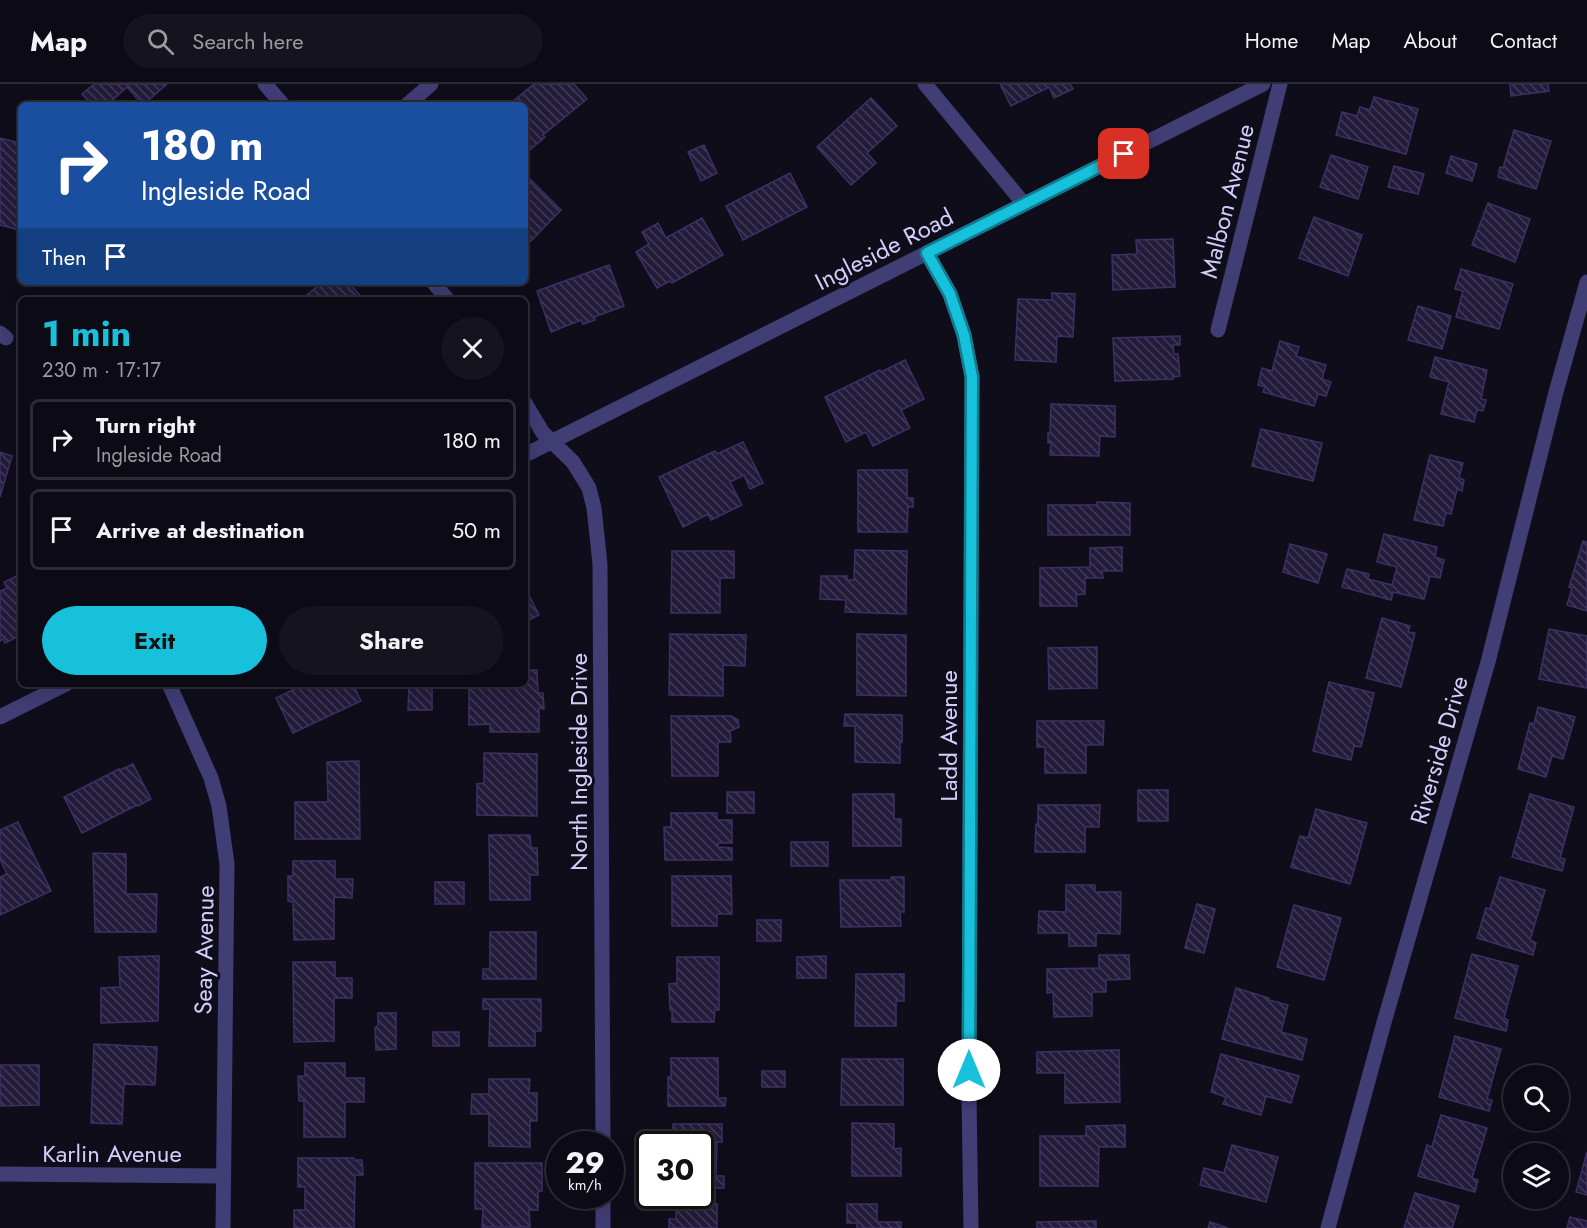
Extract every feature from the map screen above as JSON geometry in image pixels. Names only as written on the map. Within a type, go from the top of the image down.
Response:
[{"type":"street","points":[[266,84],[281,102]]},
{"type":"street","points":[[410,102],[431,84]]},
{"type":"street","points":[[925,84],[1024,204]]},
{"type":"street","name":"Ingleside Road","points":[[528,453],[1263,84]]},
{"type":"street","name":"Malbon Avenue","points":[[1218,330],[1280,84]]},
{"type":"street","name":"Ladd Avenue","points":[[927,253],[950,294],[964,335],[972,377],[969,1070],[971,1228]]},
{"type":"street","name":"Riverside Drive","points":[[1328,1228],[1383,1026],[1488,662],[1556,392],[1587,282]]},
{"type":"street","points":[[436,285],[446,297]]},
{"type":"street","name":"North Ingleside Drive","points":[[528,408],[543,433],[573,462],[589,488],[594,508],[600,564],[603,1131]]},
{"type":"street","points":[[0,717],[60,687]]},
{"type":"street","name":"Seay Avenue","points":[[171,687],[211,778],[219,806],[227,864],[223,1228]]},
{"type":"street","name":"Karlin Avenue","points":[[0,1174],[223,1176]]},
{"type":"street","points":[[603,1209],[603,1228]]},
{"type":"building","points":[[94,84],[167,84],[146,102],[140,102],[127,87],[110,102],[89,102],[82,94]]},
{"type":"building","points":[[534,84],[574,84],[587,99],[543,135],[545,137],[530,150],[528,148],[528,102],[512,102]]},
{"type":"building","points":[[1000,84],[1070,84],[1073,89],[1054,98],[1049,87],[1011,106]]},
{"type":"building","points":[[1510,84],[1548,84],[1549,91],[1511,96]]},
{"type":"building","points":[[1374,97],[1418,109],[1406,154],[1336,135],[1342,112],[1357,116],[1360,107],[1370,110]]},
{"type":"building","points":[[871,98],[897,126],[867,153],[876,163],[851,185],[817,147]]},
{"type":"building","points":[[1514,130],[1551,141],[1536,189],[1498,177],[1500,167],[1503,168]]},
{"type":"building","points":[[0,138],[18,142],[18,230],[0,225]]},
{"type":"building","points":[[704,145],[717,173],[701,181],[688,152]]},
{"type":"building","points":[[1331,155],[1368,167],[1358,199],[1320,187]]},
{"type":"building","points":[[1451,156],[1477,164],[1472,181],[1446,173]]},
{"type":"building","points":[[1394,166],[1424,174],[1418,194],[1388,187]]},
{"type":"building","points":[[790,173],[807,207],[743,240],[726,206]]},
{"type":"building","points":[[530,179],[561,210],[528,244],[528,181]]},
{"type":"building","points":[[1488,203],[1530,219],[1515,262],[1472,245]]},
{"type":"building","points":[[1314,217],[1362,235],[1348,276],[1299,258]]},
{"type":"building","points":[[702,218],[723,255],[672,283],[670,281],[657,288],[636,252],[649,244],[642,232],[658,223],[666,238]]},
{"type":"building","points":[[1173,239],[1175,287],[1113,290],[1112,255],[1137,254],[1136,240]]},
{"type":"building","points":[[609,265],[624,306],[594,317],[595,320],[583,324],[581,320],[551,332],[537,291]]},
{"type":"building","points":[[1461,269],[1513,284],[1499,329],[1456,317],[1463,291],[1455,289]]},
{"type":"building","points":[[319,285],[351,285],[361,297],[304,297]]},
{"type":"building","points":[[1052,293],[1075,294],[1073,337],[1057,336],[1056,362],[1015,360],[1018,299],[1052,300]]},
{"type":"building","points":[[1418,306],[1451,316],[1442,349],[1408,340]]},
{"type":"building","points":[[1180,336],[1180,345],[1173,345],[1174,354],[1178,354],[1180,376],[1173,377],[1173,379],[1115,381],[1113,338]]},
{"type":"building","points":[[1280,341],[1299,347],[1296,356],[1326,365],[1322,379],[1331,382],[1326,396],[1318,394],[1314,406],[1263,392],[1265,387],[1258,385],[1262,368],[1272,371]]},
{"type":"building","points":[[1435,357],[1487,370],[1481,399],[1486,400],[1483,411],[1477,410],[1474,422],[1441,414],[1449,382],[1430,377]]},
{"type":"building","points":[[905,360],[924,399],[901,410],[910,428],[873,446],[866,432],[846,442],[825,397]]},
{"type":"building","points":[[1051,404],[1115,406],[1115,437],[1100,436],[1099,456],[1050,455],[1051,442],[1048,443],[1048,433],[1050,433]]},
{"type":"building","points":[[1261,429],[1322,443],[1313,481],[1252,466]]},
{"type":"building","points":[[743,442],[763,483],[750,489],[744,475],[730,482],[742,505],[711,520],[708,514],[683,527],[659,477],[715,451],[717,454]]},
{"type":"building","points":[[0,452],[12,456],[0,497]]},
{"type":"building","points":[[1430,455],[1463,463],[1459,478],[1464,480],[1462,491],[1457,489],[1451,514],[1446,513],[1443,526],[1414,520]]},
{"type":"building","points":[[858,470],[907,470],[907,498],[913,498],[913,507],[908,507],[907,532],[858,532]]},
{"type":"building","points":[[1097,502],[1130,503],[1130,535],[1048,535],[1048,505],[1097,505]]},
{"type":"building","points":[[1384,534],[1437,547],[1435,557],[1444,560],[1440,578],[1430,576],[1424,599],[1393,592],[1391,600],[1342,587],[1347,569],[1369,574],[1368,579],[1392,585],[1397,567],[1377,562]]},
{"type":"building","points":[[1583,541],[1587,542],[1587,611],[1567,605],[1572,588],[1569,587]]},
{"type":"building","points":[[1290,544],[1327,554],[1318,583],[1283,572]]},
{"type":"building","points":[[1122,547],[1122,571],[1102,571],[1103,578],[1085,578],[1085,594],[1076,595],[1077,606],[1040,606],[1040,568],[1090,567],[1090,548]]},
{"type":"building","points":[[855,550],[907,551],[906,614],[845,612],[846,600],[820,599],[821,576],[847,576],[847,580],[854,580]]},
{"type":"building","points":[[672,551],[734,551],[734,578],[720,578],[720,613],[671,613]]},
{"type":"building","points":[[18,575],[18,636],[5,643],[3,639],[0,641],[0,591],[7,588],[4,582]]},
{"type":"building","points":[[528,593],[539,615],[528,620]]},
{"type":"building","points":[[1382,618],[1410,626],[1408,632],[1415,633],[1401,687],[1366,678]]},
{"type":"building","points":[[1549,629],[1587,636],[1587,688],[1539,679]]},
{"type":"building","points":[[670,634],[746,635],[745,666],[723,665],[723,696],[669,695]]},
{"type":"building","points":[[857,634],[906,635],[906,696],[857,695]]},
{"type":"building","points":[[1097,647],[1097,688],[1049,689],[1048,648]]},
{"type":"building","points":[[528,670],[537,670],[538,693],[543,693],[544,709],[539,708],[539,732],[490,732],[490,724],[469,725],[469,687],[528,687]]},
{"type":"building","points":[[1329,682],[1374,693],[1361,747],[1354,746],[1351,760],[1313,751]]},
{"type":"building","points":[[298,687],[354,687],[361,701],[293,733],[276,698]]},
{"type":"building","points":[[409,687],[432,687],[432,710],[408,710]]},
{"type":"building","points":[[1538,707],[1575,717],[1563,759],[1552,756],[1546,777],[1518,769],[1530,723],[1534,724]]},
{"type":"building","points":[[845,714],[902,715],[900,763],[855,762],[855,726],[844,726]]},
{"type":"building","points":[[671,716],[731,716],[738,720],[739,727],[730,731],[731,742],[718,742],[718,776],[672,776]]},
{"type":"building","points":[[1037,721],[1104,721],[1103,745],[1086,745],[1086,773],[1045,773],[1045,747],[1037,747]]},
{"type":"building","points":[[484,753],[537,754],[537,816],[477,815],[477,784],[484,783]]},
{"type":"building","points":[[359,761],[360,839],[295,839],[295,802],[328,802],[327,762]]},
{"type":"building","points":[[133,764],[151,799],[82,833],[64,797]]},
{"type":"building","points":[[1138,790],[1168,790],[1168,821],[1138,821]]},
{"type":"building","points":[[727,792],[754,792],[754,813],[727,813]]},
{"type":"building","points":[[853,794],[894,794],[894,819],[901,819],[901,846],[853,846]]},
{"type":"building","points":[[1530,794],[1574,807],[1560,858],[1565,859],[1562,871],[1512,857]]},
{"type":"building","points":[[1038,805],[1100,805],[1099,827],[1085,827],[1085,852],[1035,852]]},
{"type":"building","points":[[1316,809],[1367,823],[1350,884],[1291,867],[1300,836],[1308,838]]},
{"type":"building","points":[[671,813],[717,813],[717,820],[732,820],[732,843],[718,843],[718,847],[732,848],[732,860],[665,860],[664,827],[671,827]]},
{"type":"building","points":[[18,822],[51,891],[0,915],[0,877],[7,874],[0,859],[0,830]]},
{"type":"building","points":[[489,835],[530,835],[531,848],[537,848],[538,875],[530,875],[530,900],[490,900]]},
{"type":"building","points":[[791,842],[828,842],[828,866],[791,866]]},
{"type":"building","points":[[93,853],[126,854],[126,894],[157,894],[156,932],[95,932]]},
{"type":"building","points":[[293,861],[335,861],[335,879],[353,879],[352,898],[334,897],[334,939],[294,940],[293,902],[288,901],[288,876],[293,876]]},
{"type":"building","points":[[672,876],[731,876],[732,914],[717,914],[717,926],[672,926]]},
{"type":"building","points":[[891,877],[904,877],[904,912],[900,912],[901,926],[841,927],[840,880],[891,880]]},
{"type":"building","points":[[1500,877],[1545,890],[1530,940],[1536,943],[1533,955],[1477,938],[1486,908],[1490,909]]},
{"type":"building","points":[[435,882],[464,882],[464,904],[435,904]]},
{"type":"building","points":[[1066,885],[1095,885],[1095,892],[1121,892],[1120,934],[1096,933],[1096,946],[1069,946],[1069,933],[1038,933],[1039,911],[1066,912]]},
{"type":"building","points":[[1197,904],[1215,909],[1204,953],[1185,948]]},
{"type":"building","points":[[1294,905],[1341,918],[1324,980],[1277,967]]},
{"type":"building","points":[[757,920],[781,920],[781,941],[757,941]]},
{"type":"building","points":[[490,932],[536,932],[536,979],[483,979],[483,969],[490,969]]},
{"type":"building","points":[[1472,954],[1518,966],[1504,1018],[1508,1020],[1506,1031],[1455,1018]]},
{"type":"building","points":[[1099,955],[1129,955],[1130,979],[1106,980],[1106,992],[1092,992],[1092,1016],[1054,1017],[1053,992],[1047,993],[1047,969],[1099,968]]},
{"type":"building","points":[[159,956],[158,1021],[101,1023],[101,988],[120,987],[119,957]]},
{"type":"building","points":[[826,956],[826,978],[797,978],[797,957]]},
{"type":"building","points":[[677,957],[719,957],[719,1010],[715,1010],[714,1022],[672,1022],[669,984],[677,983]]},
{"type":"building","points":[[293,962],[335,962],[335,978],[352,978],[352,998],[334,998],[334,1041],[294,1042]]},
{"type":"building","points":[[856,974],[904,974],[904,1001],[896,1001],[896,1026],[855,1026]]},
{"type":"building","points":[[1236,988],[1288,1005],[1281,1032],[1307,1039],[1302,1060],[1222,1039]]},
{"type":"building","points":[[483,999],[541,999],[541,1031],[535,1031],[535,1046],[489,1046],[490,1009],[483,1009]]},
{"type":"building","points":[[378,1013],[396,1013],[396,1049],[376,1050],[375,1028],[378,1025]]},
{"type":"building","points":[[433,1032],[459,1032],[459,1046],[433,1046]]},
{"type":"building","points":[[1455,1036],[1501,1049],[1487,1099],[1492,1100],[1489,1111],[1439,1097]]},
{"type":"building","points":[[94,1044],[157,1047],[155,1085],[124,1084],[122,1124],[91,1123]]},
{"type":"building","points":[[1119,1050],[1120,1102],[1065,1103],[1065,1073],[1037,1073],[1037,1052]]},
{"type":"building","points":[[1221,1054],[1299,1076],[1291,1103],[1266,1096],[1261,1115],[1223,1104],[1226,1097],[1211,1092]]},
{"type":"building","points":[[671,1058],[718,1058],[718,1098],[726,1098],[725,1106],[668,1106],[668,1077],[671,1077]]},
{"type":"building","points":[[842,1059],[903,1059],[903,1105],[841,1105]]},
{"type":"building","points":[[305,1063],[345,1063],[345,1078],[364,1078],[364,1102],[345,1102],[345,1137],[304,1137],[304,1101],[299,1101],[298,1076],[305,1076]]},
{"type":"building","points":[[0,1065],[39,1065],[39,1105],[0,1106]]},
{"type":"building","points":[[762,1071],[785,1071],[785,1087],[762,1087]]},
{"type":"building","points":[[489,1079],[530,1079],[529,1093],[537,1093],[537,1121],[530,1121],[530,1147],[489,1146],[489,1114],[471,1114],[472,1094],[489,1094]]},
{"type":"building","points":[[1441,1115],[1487,1128],[1472,1178],[1478,1180],[1475,1192],[1418,1176],[1427,1145],[1432,1147]]},
{"type":"building","points":[[852,1123],[894,1124],[894,1149],[901,1148],[901,1176],[852,1176]]},
{"type":"building","points":[[673,1124],[722,1124],[722,1142],[717,1142],[716,1176],[724,1176],[724,1188],[714,1188],[714,1131],[673,1131]]},
{"type":"building","points":[[1125,1125],[1125,1147],[1099,1147],[1098,1186],[1040,1186],[1040,1136],[1086,1136],[1086,1126]]},
{"type":"building","points":[[1232,1145],[1278,1157],[1266,1202],[1200,1185],[1204,1168],[1224,1173]]},
{"type":"building","points":[[1587,1152],[1587,1195],[1576,1192]]},
{"type":"building","points":[[298,1158],[362,1160],[363,1175],[355,1175],[354,1228],[294,1228],[294,1210],[305,1210],[305,1187],[298,1187]]},
{"type":"building","points":[[475,1163],[542,1163],[542,1191],[538,1191],[538,1210],[529,1210],[530,1227],[482,1227],[483,1209],[475,1209]]},
{"type":"building","points":[[1415,1193],[1459,1206],[1452,1228],[1404,1228]]},
{"type":"building","points":[[714,1204],[717,1204],[717,1228],[669,1228],[669,1219],[676,1219],[676,1209],[714,1209]]},
{"type":"building","points":[[847,1204],[877,1204],[877,1222],[901,1222],[901,1228],[857,1228],[857,1223],[847,1223]]},
{"type":"building","points":[[1570,1217],[1587,1221],[1587,1228],[1567,1228]]},
{"type":"building","points":[[1096,1221],[1096,1228],[1037,1228],[1037,1222]]},
{"type":"building","points":[[1210,1222],[1228,1228],[1208,1228]]},
{"type":"route","points":[[969,1070],[972,377],[964,335],[950,294],[927,253],[1124,154]]}]
